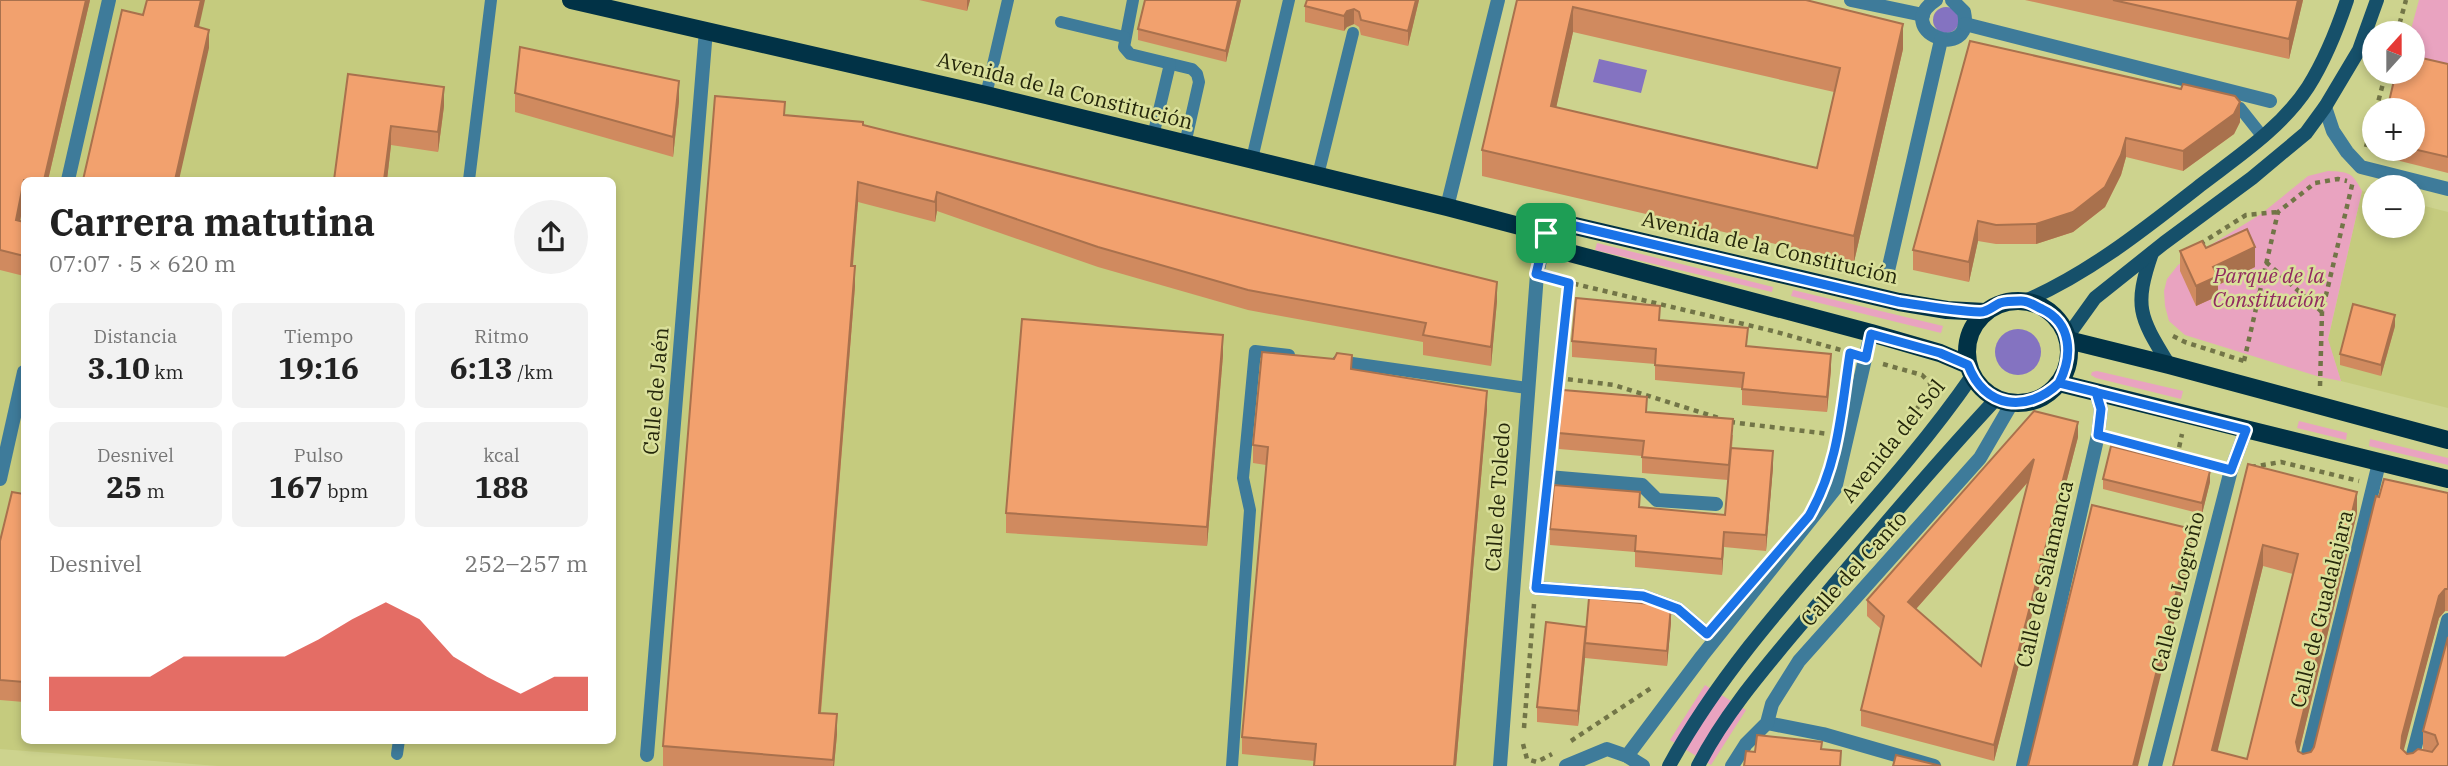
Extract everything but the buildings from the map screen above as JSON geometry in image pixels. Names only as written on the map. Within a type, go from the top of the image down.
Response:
[{"type":"main road","name":"Avenida de la Constitución","points":[[571,0],[986,94],[1447,206],[1546,233],[1570,253],[1940,353],[1970,370]]},
{"type":"main road","points":[[2025,301],[2052,313],[2062,325],[2067,339],[2067,368],[2059,383],[2048,393],[2032,401],[2004,401],[1982,389],[1970,370],[1967,343],[1974,324],[1985,312],[2001,303],[2025,301],[2066,282],[2151,224],[2263,137],[2308,88],[2334,38],[2347,0]]},
{"type":"main road","points":[[2067,339],[2095,298],[2252,178],[2306,133],[2359,50],[2377,0]]},
{"type":"main road","name":"Avenida de la Constitución","points":[[1546,233],[1575,226],[1899,302],[1947,310],[1985,312]]},
{"type":"main road","points":[[2152,252],[2141,284],[2140,305],[2146,325],[2169,365]]},
{"type":"main road","points":[[2067,339],[2448,440]]},
{"type":"main road","name":"Avenida del Sol","points":[[1669,766],[1709,699],[1749,644],[1941,421],[1970,370]]},
{"type":"main road","points":[[2059,383],[2448,479]]},
{"type":"main road","points":[[1698,766],[1731,713],[1772,659],[1927,477],[2004,401]]},
{"type":"street","points":[[69,177],[109,0]]},
{"type":"street","points":[[1447,206],[1498,0]]},
{"type":"street","points":[[1852,0],[1923,15]]},
{"type":"street","points":[[1936,0],[1923,15],[1925,29],[1941,40],[1954,39],[1965,24],[1964,12],[1952,0]]},
{"type":"street","points":[[1965,24],[2270,102]]},
{"type":"street","name":"Calle de Jaén","points":[[647,755],[706,30]]},
{"type":"street","points":[[1887,275],[1941,40]]},
{"type":"street","points":[[2325,107],[2333,131],[2361,167],[2448,188]]},
{"type":"street","name":"Calle de Toledo","points":[[1500,766],[1536,274],[1546,233]]},
{"type":"street","points":[[1627,756],[1702,656],[1835,489],[1871,334]]},
{"type":"street","points":[[0,480],[21,386]]},
{"type":"street","name":"Calle de Salamanca","points":[[2023,766],[2098,435],[2101,409],[2096,392]]},
{"type":"street","name":"Calle del Canto","points":[[1732,766],[1746,744],[1767,723],[1772,704],[1799,662],[1980,458],[2004,401]]},
{"type":"street","name":"Calle de Logroño","points":[[2155,766],[2231,470],[2246,430]]},
{"type":"street","name":"Calle de Guadalajara","points":[[2305,766],[2379,463]]},
{"type":"street","points":[[1548,477],[1642,485],[1657,500],[1716,504]]},
{"type":"street","points":[[1536,588],[1643,596],[1678,609],[1707,634]]},
{"type":"street","points":[[2429,764],[2410,763],[2448,620]]},
{"type":"street","points":[[1767,723],[1823,734],[1934,766]]},
{"type":"street","points":[[1566,766],[1607,749],[1627,756],[1643,766]]},
{"type":"lane","points":[[469,177],[491,0]]},
{"type":"lane","points":[[986,94],[1008,0]]},
{"type":"lane","points":[[1133,0],[1124,37],[1124,47],[1130,54],[1192,69],[1197,74],[1199,82],[1185,144]]},
{"type":"lane","points":[[1252,159],[1289,0]]},
{"type":"lane","points":[[1061,22],[1124,37]]},
{"type":"lane","points":[[1318,175],[1353,33]]},
{"type":"lane","points":[[1153,136],[1170,64]]},
{"type":"lane","points":[[2215,102],[2241,108],[2263,137]]},
{"type":"lane","points":[[1232,766],[1250,510],[1243,478],[1255,351],[1302,357]]},
{"type":"lane","points":[[1325,360],[1527,388]]},
{"type":"lane","points":[[397,754],[398,744]]},
{"type":"path","points":[[2400,21],[2406,0]]},
{"type":"path","points":[[2308,383],[2320,387],[2322,312],[2353,182],[2363,161]]},
{"type":"path","points":[[2199,245],[2246,215],[2278,212],[2315,183],[2338,179],[2353,182]]},
{"type":"path","points":[[2244,361],[2278,212]]},
{"type":"path","points":[[2266,262],[2322,312]]},
{"type":"path","points":[[1536,274],[1773,331],[1922,376],[1930,383],[1931,391],[1902,427]]},
{"type":"path","points":[[1569,283],[1536,588],[1522,748],[1527,758],[1537,762],[1549,756],[1658,684]]},
{"type":"path","points":[[2171,334],[2185,342],[2256,366]]},
{"type":"path","points":[[1558,378],[1614,385],[1735,424],[1837,435]]},
{"type":"path","points":[[2098,435],[2231,470],[2281,462],[2374,484]]},
{"type":"shaded area","points":[[0,0],[1498,0],[1447,206],[1546,233],[1500,766],[218,766],[0,749]]},
{"type":"shaded area","points":[[1946,7],[1955,11],[1959,20],[1955,29],[1946,33],[1937,29],[1933,20],[1937,11]]},
{"type":"shaded area","points":[[1599,59],[1647,70],[1641,93],[1593,82]]},
{"type":"shaded area","points":[[2362,191],[2362,238],[2425,238],[2425,206],[2448,212],[2448,408],[2341,381],[2328,340]]},
{"type":"shaded area","points":[[2018,329],[2034,336],[2041,352],[2034,368],[2018,375],[2002,368],[1995,352],[2002,336]]},
{"type":"green space","points":[[2419,0],[2448,0],[2448,80],[2426,74],[2426,21],[2413,21]]},
{"type":"green space","name":"Parque de la Constitución","points":[[2328,171],[2349,174],[2362,191],[2328,339],[2341,381],[2320,377],[2185,335],[2169,321],[2165,306],[2164,291],[2167,279],[2178,265],[2261,214],[2308,176]]},
{"type":"green space","points":[[1597,243],[1773,287],[1772,292],[1595,250]]},
{"type":"green space","points":[[1793,290],[1943,326],[1941,333],[1791,296]]},
{"type":"green space","points":[[2097,371],[2183,391],[2181,399],[2091,375]]},
{"type":"green space","points":[[2299,421],[2347,433],[2346,440],[2297,428]]},
{"type":"green space","points":[[2370,439],[2448,458],[2448,465],[2369,446]]},
{"type":"green space","points":[[1705,685],[1746,710],[1711,765],[1670,740]]},
{"type":"route","points":[[1546,233],[1536,274],[1569,283],[1536,588],[1643,596],[1660,600],[1678,609],[1707,634],[1809,516],[1821,495],[1832,468],[1850,353],[1866,358],[1871,334],[1940,353],[1968,365],[1982,389],[1996,398],[2012,403],[2032,401],[2048,393],[2059,383],[2096,392],[2101,409],[2098,435],[2177,457],[2231,470],[2246,430],[2059,383],[2067,368],[2067,337],[2062,325],[2052,313],[2025,301],[2001,303],[1985,312],[1947,310],[1899,302],[1575,226],[1546,233]]}]
